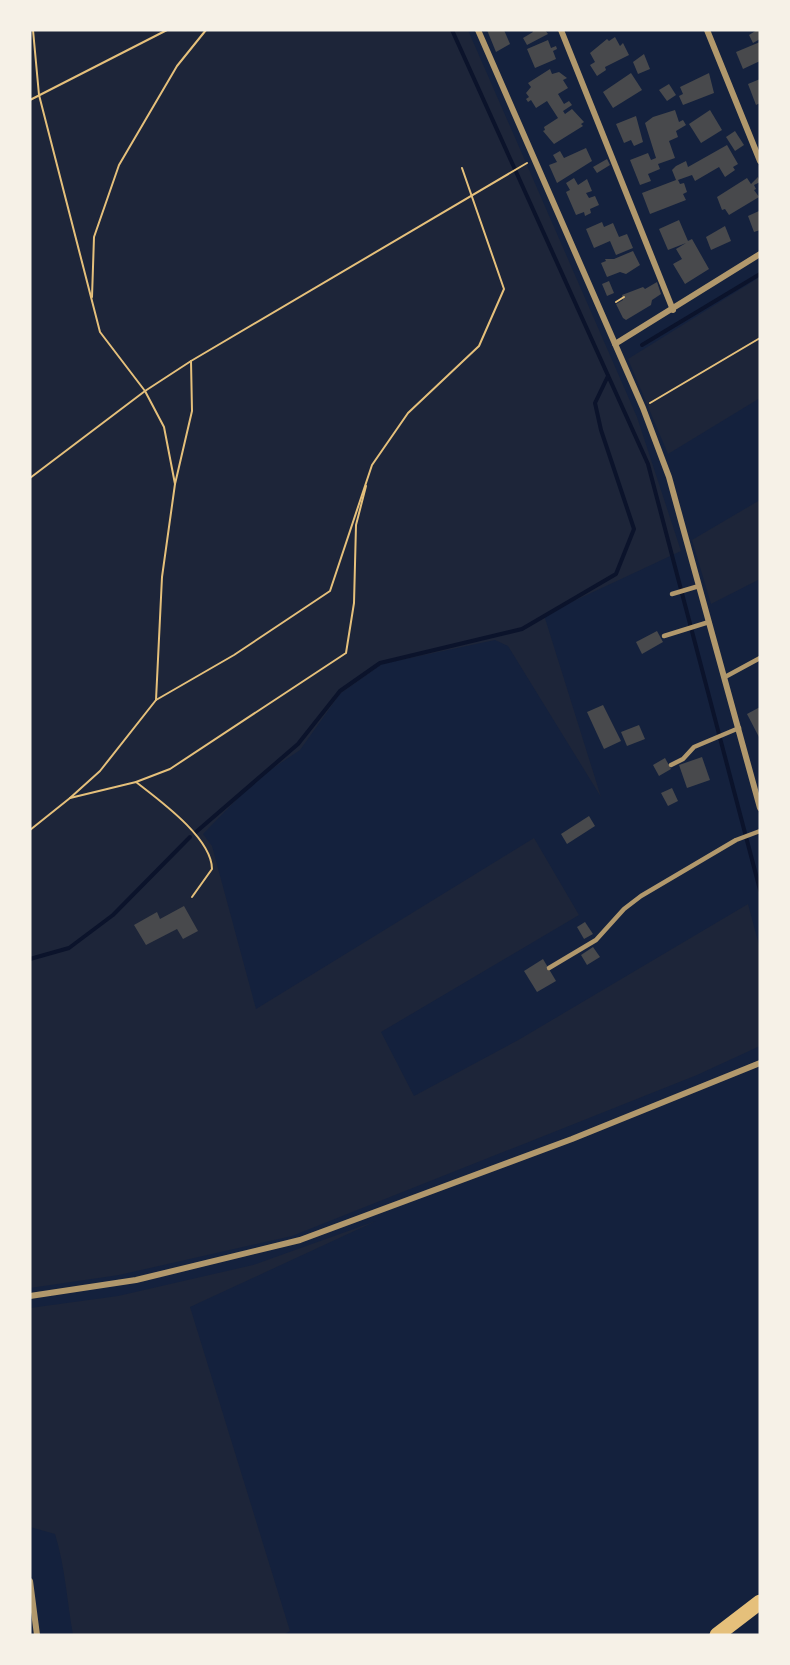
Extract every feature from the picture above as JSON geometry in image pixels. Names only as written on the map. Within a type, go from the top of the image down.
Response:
[{"type":"highway","points":[[717,1635],[760,1602]]},
{"type":"street","points":[[478,30],[643,408],[669,477],[760,808]]},
{"type":"street","points":[[561,30],[672,310]]},
{"type":"street","points":[[707,30],[760,161]]},
{"type":"street","points":[[615,344],[760,254]]},
{"type":"street","points":[[30,1296],[136,1280],[300,1240],[572,1139],[760,1063]]},
{"type":"street","points":[[30,1581],[38,1635]]},
{"type":"lane","points":[[672,594],[699,586]]},
{"type":"lane","points":[[664,636],[682,628],[710,622]]},
{"type":"lane","points":[[725,677],[760,658]]},
{"type":"lane","points":[[671,765],[683,759],[694,747],[739,728]]},
{"type":"lane","points":[[549,968],[596,940],[624,909],[641,896],[736,840],[757,832]]},
{"type":"path","points":[[33,30],[39,95],[100,332],[145,392],[164,427],[175,484]]},
{"type":"path","points":[[30,100],[167,30]]},
{"type":"path","points":[[92,300],[94,237],[119,165],[177,66],[206,30]]},
{"type":"path","points":[[30,478],[145,392],[191,361],[521,166]]},
{"type":"path","points":[[30,830],[100,771],[156,700],[234,655],[330,591],[372,465],[408,413],[479,346],[504,289],[473,194],[462,168]]},
{"type":"path","points":[[616,302],[624,297]]},
{"type":"path","points":[[643,408],[760,338]]},
{"type":"path","points":[[156,700],[162,577],[175,484],[192,411],[191,361]]},
{"type":"path","points":[[70,798],[136,782],[170,769],[346,654],[354,603],[356,525],[372,465]]},
{"type":"path","points":[[136,782],[174,813],[210,856],[212,869],[192,897]]},
{"type":"shaded area","points":[[30,30],[468,30],[637,417],[681,551],[544,615],[601,797],[508,646],[495,640],[382,664],[340,694],[300,750],[257,779],[203,834],[212,846],[256,1009],[534,838],[579,915],[381,1032],[414,1096],[520,1039],[748,904],[760,949],[760,1046],[697,1075],[292,1236],[119,1275],[30,1288]]},
{"type":"shaded area","points":[[760,277],[760,398],[668,454],[628,359]]},
{"type":"shaded area","points":[[760,500],[760,579],[711,604],[692,540]]},
{"type":"shaded area","points":[[376,1221],[190,1307],[290,1631],[283,1635],[73,1635],[64,1571],[55,1534],[30,1527],[30,1308],[118,1296],[253,1265]]},
{"type":"building","points":[[487,30],[504,30],[510,44],[496,52]]},
{"type":"building","points":[[532,30],[545,30],[548,34],[527,45],[523,38],[533,32]]},
{"type":"building","points":[[760,30],[760,39],[753,43],[749,35]]},
{"type":"building","points":[[615,37],[620,46],[623,43],[629,55],[605,67],[606,70],[597,76],[590,65],[595,62],[590,53],[607,39],[609,41]]},
{"type":"building","points":[[548,40],[551,48],[556,46],[557,49],[553,51],[556,59],[535,68],[527,49]]},
{"type":"building","points":[[760,42],[760,61],[743,69],[736,52]]},
{"type":"building","points":[[644,54],[650,69],[638,74],[633,62]]},
{"type":"building","points":[[550,69],[552,74],[559,72],[567,78],[563,80],[568,88],[558,94],[564,104],[569,101],[572,105],[563,111],[565,114],[572,109],[584,122],[581,124],[583,126],[554,144],[543,131],[544,127],[558,118],[547,101],[536,108],[531,100],[528,102],[526,99],[529,97],[526,93],[531,87],[528,83]]},
{"type":"building","points":[[631,73],[642,90],[613,108],[603,92]]},
{"type":"building","points":[[709,73],[714,93],[683,105],[679,96],[683,94],[680,87]]},
{"type":"building","points":[[760,79],[760,103],[756,105],[748,84]]},
{"type":"building","points":[[669,84],[676,95],[667,101],[659,90]]},
{"type":"building","points":[[675,110],[679,122],[683,120],[686,125],[676,131],[678,137],[669,141],[675,158],[658,164],[660,169],[648,174],[651,181],[640,185],[630,160],[648,153],[651,160],[656,158],[645,123],[653,117]]},
{"type":"building","points":[[710,110],[722,130],[701,143],[689,124]]},
{"type":"building","points":[[636,116],[643,142],[634,146],[631,140],[624,143],[616,124]]},
{"type":"building","points":[[735,131],[744,145],[735,151],[726,137]]},
{"type":"building","points":[[727,145],[738,164],[733,167],[735,170],[725,177],[719,167],[695,181],[692,175],[678,180],[680,184],[684,183],[687,192],[683,194],[686,200],[650,214],[642,193],[676,180],[672,170],[676,166],[686,161],[688,167]]},
{"type":"building","points":[[586,148],[592,161],[557,183],[549,165],[557,162],[553,155],[560,151],[564,158]]},
{"type":"building","points":[[607,159],[610,165],[597,173],[593,167]]},
{"type":"building","points":[[758,177],[760,182],[754,185],[756,189],[754,190],[759,197],[729,215],[725,209],[722,210],[717,197],[747,178],[751,184]]},
{"type":"building","points":[[574,178],[578,185],[587,179],[592,191],[586,193],[589,198],[595,196],[599,205],[590,209],[591,213],[585,216],[584,212],[576,215],[566,192],[570,190],[566,183]]},
{"type":"building","points":[[759,211],[760,230],[754,232],[748,216]]},
{"type":"building","points":[[679,220],[688,241],[692,239],[709,269],[685,284],[673,264],[682,259],[676,249],[686,243],[668,250],[659,229]]},
{"type":"building","points":[[602,222],[604,227],[613,223],[619,237],[627,234],[633,248],[616,255],[610,241],[594,248],[586,229]]},
{"type":"building","points":[[725,226],[731,241],[711,250],[706,237]]},
{"type":"building","points":[[633,251],[640,265],[626,274],[620,272],[607,277],[601,263],[606,261],[605,259],[614,259]]},
{"type":"building","points":[[609,281],[614,293],[607,296],[602,284]]},
{"type":"building","points":[[657,282],[661,294],[652,300],[651,305],[626,320],[623,318],[616,304],[623,300],[622,295],[643,287],[645,289]]},
{"type":"building","points":[[657,631],[663,642],[642,654],[636,642]]},
{"type":"building","points":[[603,705],[621,741],[604,749],[587,712]]},
{"type":"building","points":[[760,707],[760,739],[747,714]]},
{"type":"building","points":[[639,725],[645,739],[627,746],[621,732]]},
{"type":"building","points":[[702,757],[710,780],[687,788],[679,765]]},
{"type":"building","points":[[665,758],[671,769],[659,776],[653,765]]},
{"type":"building","points":[[672,788],[678,801],[668,806],[661,793]]},
{"type":"building","points":[[589,816],[595,826],[567,844],[561,834]]},
{"type":"building","points":[[184,906],[198,931],[183,939],[177,929],[146,945],[134,925],[157,912],[160,919]]},
{"type":"building","points":[[585,922],[593,934],[584,939],[577,927]]},
{"type":"building","points":[[593,947],[600,957],[587,965],[581,955]]},
{"type":"building","points":[[543,959],[556,981],[537,992],[524,971]]},
{"type":"waterway","points":[[452,30],[648,464],[760,890]]},
{"type":"waterway","points":[[642,345],[760,274]]},
{"type":"waterway","points":[[196,832],[298,744],[340,691],[380,663],[522,629],[616,574],[634,529],[601,430],[595,403],[608,376]]},
{"type":"waterway","points":[[30,959],[69,948],[113,915],[190,837]]}]
